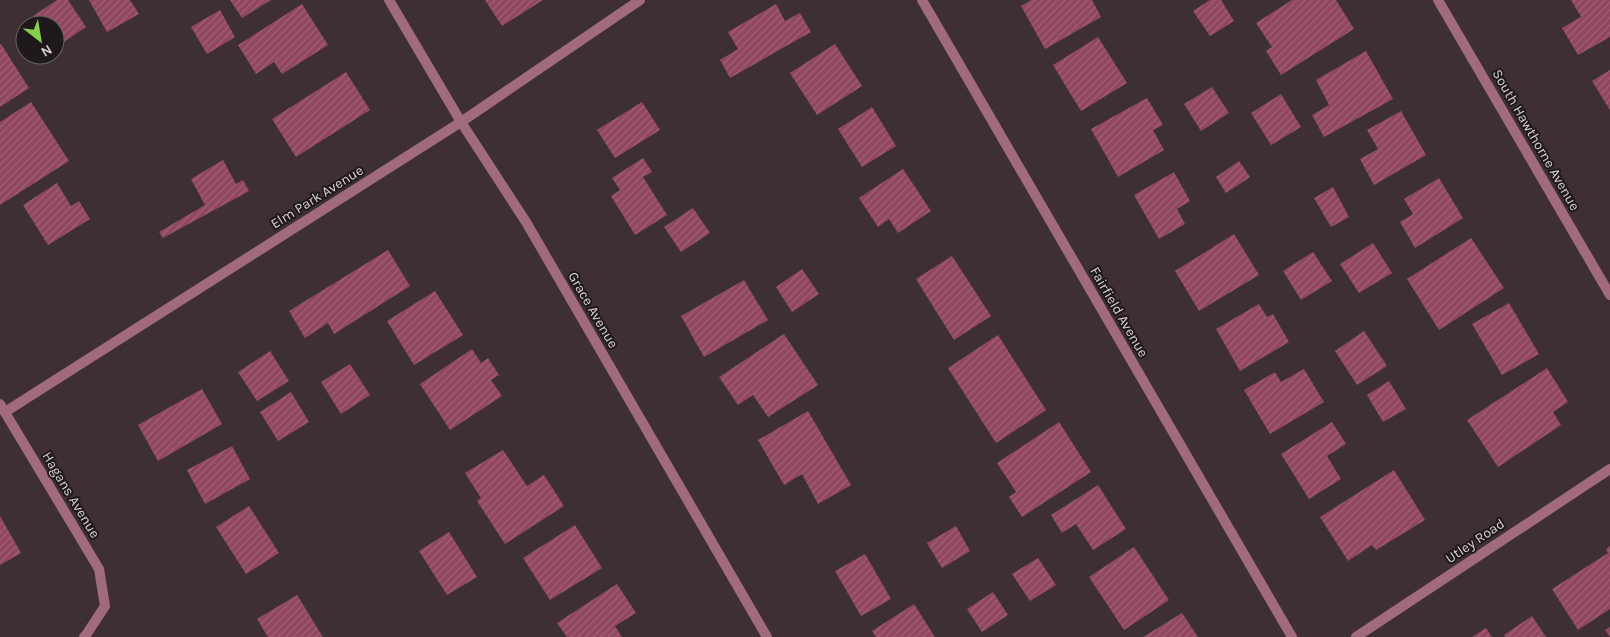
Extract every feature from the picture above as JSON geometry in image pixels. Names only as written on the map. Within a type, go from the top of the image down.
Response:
[{"type":"street","name":"Grace Avenue","points":[[389,0],[461,122],[526,222],[767,637]]},
{"type":"street","name":"Elm Park Avenue","points":[[2,408],[461,122],[640,0]]},
{"type":"street","name":"Fairfield Avenue","points":[[922,0],[1292,637]]},
{"type":"street","name":"South Hawthorne Avenue","points":[[1438,0],[1610,295]]},
{"type":"street","name":"Hagans Avenue","points":[[2,408],[100,569],[104,606],[84,637]]},
{"type":"street","name":"Utley Road","points":[[1356,637],[1610,469]]},
{"type":"building","points":[[57,0],[68,0],[86,27],[65,41],[65,15],[34,15]]},
{"type":"building","points":[[89,0],[130,0],[139,14],[107,32]]},
{"type":"building","points":[[230,0],[271,0],[242,18]]},
{"type":"building","points":[[485,0],[543,0],[502,26]]},
{"type":"building","points":[[1031,0],[1092,0],[1101,17],[1045,49],[1021,6]]},
{"type":"building","points":[[1210,0],[1221,0],[1234,21],[1210,36],[1193,11]]},
{"type":"building","points":[[1292,0],[1336,0],[1354,29],[1281,75],[1266,51],[1272,47],[1256,23]]},
{"type":"building","points":[[1571,0],[1610,0],[1610,37],[1578,55],[1562,28],[1581,17]]},
{"type":"building","points":[[302,4],[328,45],[282,74],[274,62],[256,74],[238,45]]},
{"type":"building","points":[[776,4],[785,21],[800,13],[811,32],[730,78],[720,60],[738,49],[728,32]]},
{"type":"building","points":[[220,10],[235,37],[207,54],[191,27]]},
{"type":"building","points":[[1098,37],[1127,83],[1081,111],[1053,65]]},
{"type":"building","points":[[835,44],[862,86],[817,115],[790,73]]},
{"type":"building","points":[[0,45],[29,88],[0,107]]},
{"type":"building","points":[[1366,51],[1393,99],[1324,137],[1312,115],[1329,105],[1316,80]]},
{"type":"building","points":[[1610,70],[1610,110],[1592,81]]},
{"type":"building","points":[[346,72],[370,110],[296,157],[272,119]]},
{"type":"building","points":[[1212,87],[1229,113],[1201,131],[1184,104]]},
{"type":"building","points":[[1281,94],[1301,127],[1271,145],[1251,113]]},
{"type":"building","points":[[1147,98],[1163,125],[1153,130],[1164,150],[1118,177],[1091,129]]},
{"type":"building","points":[[31,102],[69,161],[0,205],[0,122]]},
{"type":"building","points":[[642,102],[660,130],[615,158],[597,130]]},
{"type":"building","points":[[872,107],[896,146],[862,167],[838,129]]},
{"type":"building","points":[[1401,111],[1426,155],[1374,185],[1360,159],[1378,149],[1367,130]]},
{"type":"building","points":[[643,158],[652,172],[643,177],[667,215],[635,235],[611,196],[620,190],[612,178]]},
{"type":"building","points":[[223,160],[236,184],[243,180],[249,191],[163,238],[159,232],[205,205],[191,179]]},
{"type":"building","points":[[1239,161],[1250,177],[1226,193],[1216,177]]},
{"type":"building","points":[[903,169],[931,211],[898,233],[889,219],[878,227],[859,198]]},
{"type":"building","points":[[1174,172],[1190,201],[1177,209],[1185,224],[1159,239],[1134,195]]},
{"type":"building","points":[[1439,178],[1463,218],[1415,248],[1400,222],[1413,214],[1404,199]]},
{"type":"building","points":[[57,183],[71,206],[79,201],[90,219],[48,245],[23,205]]},
{"type":"building","points":[[1333,187],[1349,217],[1331,227],[1314,198]]},
{"type":"building","points":[[693,208],[710,233],[681,252],[664,227]]},
{"type":"building","points":[[1234,234],[1259,275],[1199,311],[1175,271]]},
{"type":"building","points":[[1471,238],[1504,288],[1439,330],[1407,279]]},
{"type":"building","points":[[1373,243],[1392,273],[1359,293],[1340,264]]},
{"type":"building","points":[[388,250],[410,286],[334,334],[328,323],[305,338],[289,311]]},
{"type":"building","points":[[1313,252],[1332,281],[1301,300],[1283,271]]},
{"type":"building","points":[[952,256],[991,316],[954,340],[916,279]]},
{"type":"building","points":[[802,269],[819,294],[792,312],[776,287]]},
{"type":"building","points":[[744,280],[768,320],[704,357],[681,316]]},
{"type":"building","points":[[435,291],[463,335],[414,365],[387,321]]},
{"type":"building","points":[[1509,303],[1539,354],[1502,375],[1472,324]]},
{"type":"building","points":[[1259,304],[1267,317],[1273,314],[1289,342],[1240,371],[1216,329]]},
{"type":"building","points":[[1364,331],[1387,366],[1357,385],[1335,351]]},
{"type":"building","points":[[784,334],[818,385],[768,417],[753,395],[738,405],[719,377]]},
{"type":"building","points":[[998,335],[1046,410],[996,443],[948,368]]},
{"type":"building","points":[[472,349],[481,363],[488,358],[499,375],[491,380],[502,396],[450,430],[420,384]]},
{"type":"building","points":[[270,351],[289,381],[257,401],[238,372]]},
{"type":"building","points":[[350,364],[370,395],[341,414],[321,382]]},
{"type":"building","points":[[1547,368],[1568,402],[1553,412],[1561,425],[1498,467],[1467,420]]},
{"type":"building","points":[[1304,369],[1324,402],[1270,434],[1244,390],[1275,372],[1281,382]]},
{"type":"building","points":[[1389,381],[1406,409],[1383,422],[1367,395]]},
{"type":"building","points":[[202,389],[222,424],[158,461],[138,425]]},
{"type":"building","points":[[291,392],[309,422],[278,441],[260,412]]},
{"type":"building","points":[[808,411],[851,485],[818,504],[802,474],[784,485],[758,440]]},
{"type":"building","points":[[1059,422],[1091,472],[1022,517],[1009,497],[1016,492],[997,463]]},
{"type":"building","points":[[1332,422],[1346,444],[1327,456],[1341,479],[1309,499],[1281,454]]},
{"type":"building","points":[[232,446],[250,479],[205,504],[187,470]]},
{"type":"building","points":[[503,450],[527,486],[544,475],[564,506],[505,544],[477,501],[481,498],[465,473]]},
{"type":"building","points":[[1394,470],[1425,520],[1376,550],[1372,545],[1348,561],[1320,517]]},
{"type":"building","points":[[1098,485],[1126,529],[1093,550],[1076,524],[1062,533],[1051,515]]},
{"type":"building","points":[[249,506],[279,553],[246,574],[216,527]]},
{"type":"building","points":[[0,516],[21,553],[0,565]]},
{"type":"building","points":[[575,525],[602,568],[550,600],[523,558]]},
{"type":"building","points":[[956,526],[970,551],[942,568],[927,543]]},
{"type":"building","points":[[449,532],[477,577],[447,595],[419,551]]},
{"type":"building","points":[[1610,546],[1610,609],[1578,630],[1552,589],[1608,553],[1606,549]]},
{"type":"building","points":[[1134,547],[1169,600],[1124,630],[1089,577]]},
{"type":"building","points":[[865,554],[891,599],[861,616],[835,571]]},
{"type":"building","points":[[1038,558],[1056,585],[1030,601],[1012,574]]},
{"type":"building","points":[[617,584],[636,613],[615,626],[622,637],[567,637],[557,623]]},
{"type":"building","points":[[993,592],[1008,615],[982,632],[967,609]]},
{"type":"building","points":[[297,595],[323,637],[268,637],[257,619]]},
{"type":"building","points":[[914,604],[935,637],[876,637],[872,631]]},
{"type":"building","points":[[1182,613],[1198,637],[1143,637]]},
{"type":"building","points":[[1532,616],[1546,637],[1505,637],[1504,635]]},
{"type":"building","points":[[1610,627],[1610,637],[1605,630]]},
{"type":"building","points":[[1486,628],[1492,637],[1472,637]]}]
